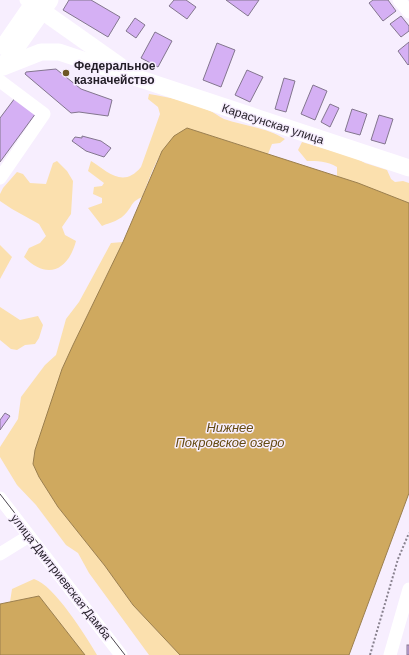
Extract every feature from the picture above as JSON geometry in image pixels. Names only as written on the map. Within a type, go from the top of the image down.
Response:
[{"type":"main road","points":[[1,73],[36,3]]},
{"type":"main road","name":"Карасунская улица","points":[[36,3],[138,79]]},
{"type":"main road","name":"Карасунская улица","points":[[1,73],[41,52],[59,52],[106,66],[138,79],[409,168]]},
{"type":"street","points":[[399,0],[409,12]]},
{"type":"street","points":[[0,48],[36,3]]},
{"type":"street","points":[[0,178],[44,114],[1,73]]},
{"type":"street","name":"улица Дмитриевская Дамба","points":[[0,498],[121,655]]},
{"type":"street","points":[[0,554],[29,536]]},
{"type":"street","points":[[390,655],[409,589]]},
{"type":"path","points":[[370,655],[398,559],[409,533]]},
{"type":"shaded area","points":[[149,94],[172,98],[194,105],[210,111],[224,119],[263,129],[285,139],[280,143],[272,144],[268,154],[187,128],[170,142],[158,158],[142,197],[134,202],[127,212],[121,217],[102,226],[88,208],[102,203],[102,198],[93,194],[94,187],[102,186],[104,183],[88,171],[91,161],[109,173],[121,177],[128,177],[141,167],[160,114],[158,107],[148,99]]},
{"type":"shaded area","points":[[302,142],[356,158],[365,163],[387,170],[391,179],[395,182],[403,181],[409,183],[409,203],[337,176],[337,167],[333,165],[322,162],[307,161],[298,150]]},
{"type":"shaded area","points":[[57,161],[67,171],[73,181],[71,214],[62,227],[65,235],[76,241],[68,259],[56,269],[48,270],[33,264],[24,257],[29,248],[40,243],[46,236],[39,224],[0,201],[0,194],[3,188],[17,172],[23,174],[30,183],[46,184],[53,163]]},
{"type":"shaded area","points":[[123,242],[62,369],[39,477],[58,507],[105,566],[133,605],[180,655],[149,655],[89,573],[78,553],[66,545],[36,505],[17,485],[0,457],[0,447],[18,419],[21,397],[45,365],[56,355],[66,319],[79,302],[111,243]]},
{"type":"shaded area","points":[[0,245],[12,257],[0,279]]},
{"type":"shaded area","points":[[0,307],[20,320],[38,316],[43,325],[39,338],[35,344],[25,345],[17,350],[11,349],[0,340]]},
{"type":"shaded area","points":[[34,579],[42,583],[60,601],[78,624],[97,655],[85,655],[39,596],[10,602],[12,589]]},
{"type":"water","name":"Нижнее Покровское озеро","points":[[187,128],[358,183],[409,203],[409,493],[349,655],[180,655],[133,605],[105,566],[58,507],[39,477],[33,464],[35,450],[62,369],[73,345],[123,242],[162,151],[174,136]]},
{"type":"water","points":[[39,596],[85,655],[0,655],[0,604]]},
{"type":"building","points":[[69,0],[91,0],[120,17],[108,37],[63,10]]},
{"type":"building","points":[[174,0],[186,0],[196,7],[187,19],[169,6]]},
{"type":"building","points":[[226,0],[259,0],[248,16]]},
{"type":"building","points":[[373,0],[388,0],[396,11],[383,21],[369,3]]},
{"type":"building","points":[[401,16],[409,26],[409,31],[401,37],[390,24]]},
{"type":"building","points":[[135,18],[145,25],[136,38],[126,31]]},
{"type":"building","points":[[155,32],[172,41],[158,67],[141,58]]},
{"type":"building","points":[[409,42],[409,64],[408,65],[398,51]]},
{"type":"building","points":[[217,43],[235,50],[221,87],[203,80]]},
{"type":"building","points":[[56,69],[81,89],[112,100],[108,116],[79,112],[71,113],[25,74],[26,72]]},
{"type":"building","points":[[247,70],[263,77],[250,102],[235,95]]},
{"type":"building","points":[[284,78],[295,81],[286,112],[275,109]]},
{"type":"building","points":[[313,85],[327,91],[315,120],[301,114]]},
{"type":"building","points":[[15,98],[36,113],[0,162],[0,118]]},
{"type":"building","points":[[330,104],[339,108],[330,127],[321,122]]},
{"type":"building","points":[[352,109],[367,114],[360,135],[345,131]]},
{"type":"building","points":[[379,115],[393,119],[385,144],[371,140]]},
{"type":"building","points":[[82,136],[101,141],[111,148],[104,157],[86,151],[72,141],[75,137],[82,138]]},
{"type":"building","points":[[5,413],[10,416],[0,430],[0,420]]},
{"type":"building","points":[[407,645],[409,645],[409,655],[407,655]]},
{"type":"tram line","points":[[0,494],[125,655]]},
{"type":"place","name":"Федеральное казначейство","points":[[66,73]]}]
